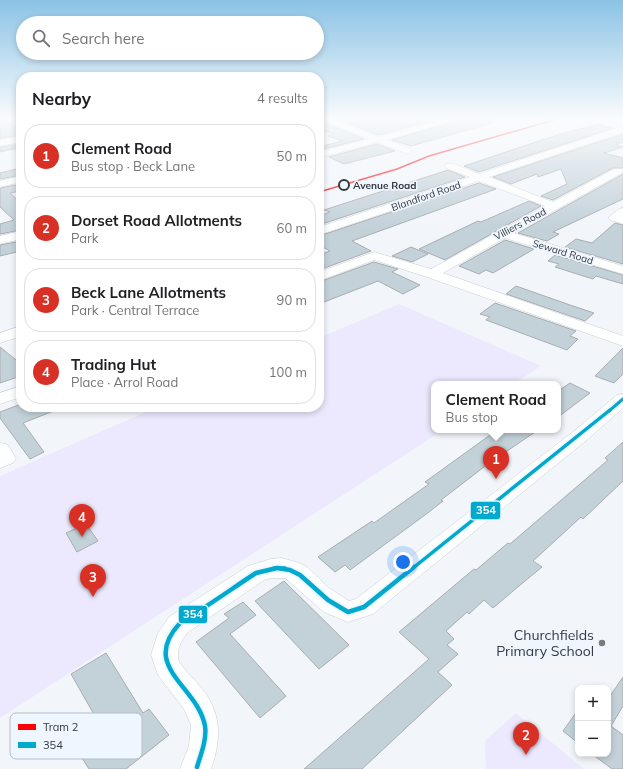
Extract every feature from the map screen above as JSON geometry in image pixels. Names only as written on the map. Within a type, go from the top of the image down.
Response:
[{"type":"street","name":"Blandford Road","points":[[324,229],[546,155]]},
{"type":"street","name":"Villiers Road","points":[[450,166],[554,206]]},
{"type":"street","points":[[554,206],[618,171]]},
{"type":"street","points":[[0,184],[16,180]]},
{"type":"street","name":"Villiers Road","points":[[432,274],[554,206]]},
{"type":"street","points":[[623,211],[614,218],[623,220]]},
{"type":"street","name":"Seward Road","points":[[502,234],[623,270]]},
{"type":"street","points":[[0,240],[16,236]]},
{"type":"street","points":[[324,275],[374,256],[432,274],[623,342]]},
{"type":"street","points":[[0,338],[16,333]]},
{"type":"street","points":[[0,398],[16,392]]},
{"type":"street","points":[[196,768],[204,743],[205,724],[198,707],[168,668],[164,656],[165,644],[169,635],[178,625],[256,573],[275,568],[291,569],[300,575],[331,604],[348,612],[364,607],[581,435],[623,398]]},
{"type":"street","points":[[0,449],[6,458],[0,461]]},
{"type":"shaded area","points":[[399,304],[541,366],[518,381],[431,381],[431,433],[438,433],[0,718],[0,476],[146,412],[324,412],[324,336]]},
{"type":"shaded area","points":[[516,713],[584,769],[486,769],[485,741]]},
{"type":"building","points":[[337,155],[380,155],[344,164],[329,157]]},
{"type":"building","points":[[497,155],[531,155],[479,172],[464,166]]},
{"type":"building","points":[[560,155],[611,155],[623,158],[623,168],[613,168],[553,200],[541,196],[567,184],[561,169],[538,177],[537,174],[511,184],[493,177]]},
{"type":"building","points":[[16,169],[16,176],[0,179],[0,173]]},
{"type":"building","points":[[448,170],[465,177],[324,223],[324,214],[330,212],[324,210]]},
{"type":"building","points":[[623,174],[623,199],[553,232],[559,234],[547,241],[518,233]]},
{"type":"building","points":[[479,183],[496,189],[352,241],[371,251],[324,268],[324,253],[330,251],[324,248],[324,234]]},
{"type":"building","points":[[16,185],[16,192],[10,193],[16,198],[16,231],[0,234],[0,224],[14,220],[0,207],[0,188]]},
{"type":"building","points":[[529,201],[541,206],[445,260],[419,249],[478,221],[481,222]]},
{"type":"building","points":[[615,223],[623,225],[623,264],[565,247],[576,239],[592,243]]},
{"type":"building","points":[[505,240],[534,249],[493,273],[486,270],[479,274],[459,266]]},
{"type":"building","points":[[16,242],[16,252],[0,256],[0,245]]},
{"type":"building","points":[[411,247],[428,254],[412,262],[392,256]]},
{"type":"building","points":[[555,255],[623,275],[623,284],[596,276],[593,279],[555,267],[559,264],[548,261]]},
{"type":"building","points":[[374,262],[398,269],[392,272],[420,285],[403,294],[378,281],[324,302],[324,280]]},
{"type":"building","points":[[516,286],[594,313],[585,321],[506,294]]},
{"type":"building","points":[[495,303],[576,331],[570,336],[578,339],[567,350],[486,320],[490,317],[480,314]]},
{"type":"building","points":[[0,347],[16,360],[16,378],[0,383]]},
{"type":"building","points":[[623,348],[623,374],[614,383],[595,376]]},
{"type":"building","points":[[570,383],[590,393],[561,415],[561,389]]},
{"type":"building","points":[[16,406],[16,412],[51,412],[23,423],[44,452],[30,459],[0,418],[0,412]]},
{"type":"building","points":[[493,433],[534,433],[488,464],[441,500],[443,501],[429,512],[350,570],[345,565],[335,572],[318,557],[372,521],[374,523],[429,484],[425,482]]},
{"type":"building","points":[[623,442],[623,481],[583,519],[581,517],[533,561],[542,567],[493,608],[484,600],[469,614],[467,612],[446,631],[454,639],[447,645],[458,654],[438,672],[452,685],[362,769],[304,769],[429,659],[399,632],[474,569],[476,570],[508,543],[510,544],[608,460],[605,458]]},
{"type":"building","points":[[86,524],[98,541],[77,552],[66,533]]},
{"type":"building","points":[[284,581],[349,645],[319,669],[255,601]]},
{"type":"building","points":[[243,602],[256,615],[230,634],[286,696],[260,718],[196,642],[229,618],[224,614]]},
{"type":"building","points":[[106,653],[143,713],[149,709],[169,735],[142,756],[142,713],[93,713],[71,674]]},
{"type":"building","points":[[623,677],[623,706],[611,726],[611,721],[611,695]]},
{"type":"building","points":[[575,714],[575,741],[563,731]]},
{"type":"building","points":[[611,726],[623,735],[623,769],[612,769],[596,757],[611,757]]},
{"type":"building","points":[[83,759],[139,759],[126,769],[89,769]]},
{"type":"tram line","name":"2","points":[[324,191],[397,169],[433,155]]},
{"type":"transit line","name":"354","points":[[197,767],[202,752],[205,725],[201,712],[193,699],[168,666],[165,654],[167,641],[183,621],[256,573],[277,568],[284,568],[295,572],[337,607],[348,612],[364,607],[581,435],[623,399]]},
{"type":"place","name":"Avenue Road","points":[[344,185]]},
{"type":"place","name":"Clement Road","points":[[496,479]]},
{"type":"place","name":"Trading Hut","points":[[82,537]]},
{"type":"place","name":"Beck Lane Allotments","points":[[93,597]]},
{"type":"place","name":"Churchfields Primary School","points":[[602,643]]},
{"type":"place","name":"Dorset Road Allotments","points":[[526,755]]}]
